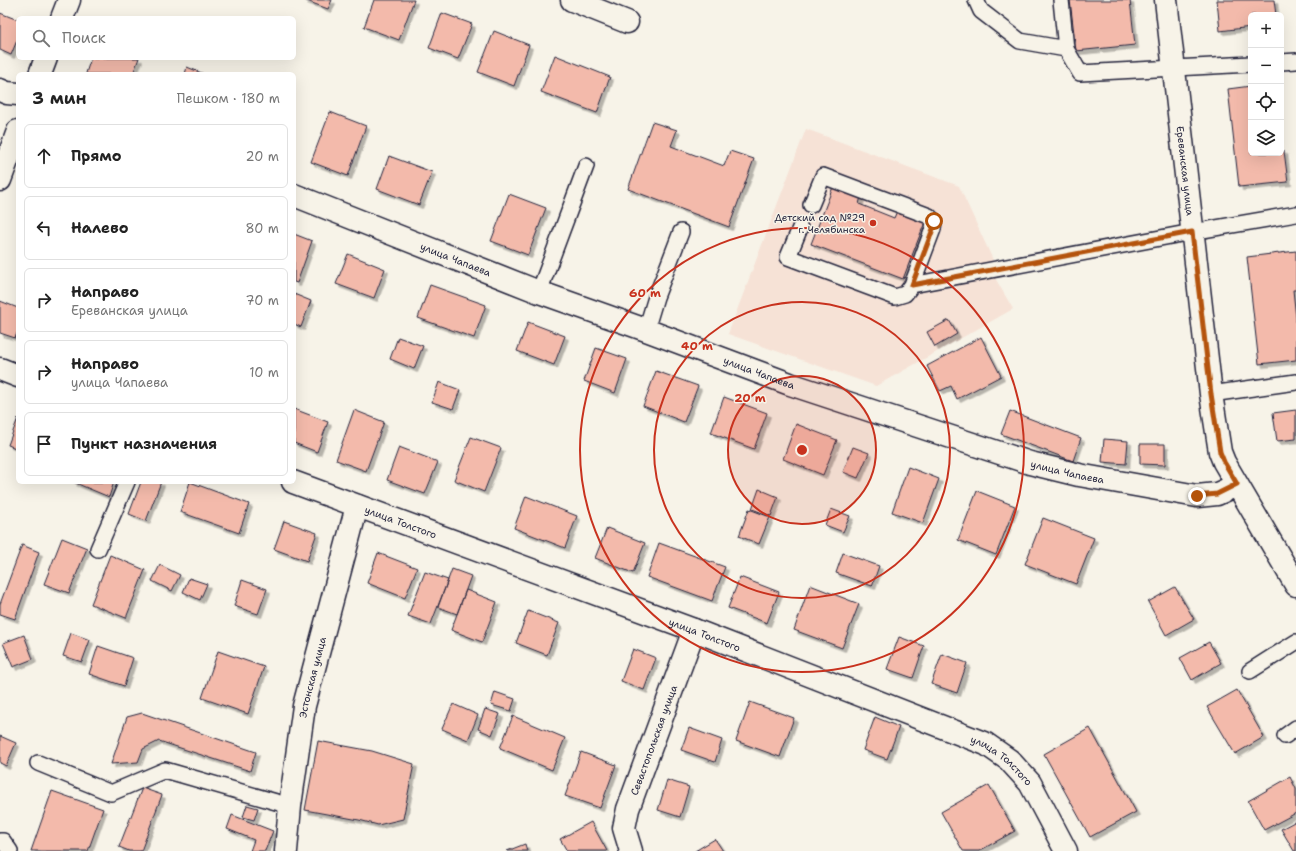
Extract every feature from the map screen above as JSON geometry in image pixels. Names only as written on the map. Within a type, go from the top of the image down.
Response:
[{"type":"street","points":[[63,16],[69,0]]},
{"type":"street","name":"Ереванская улица","points":[[1166,0],[1211,394],[1220,452],[1224,462],[1296,585]]},
{"type":"street","points":[[580,1],[627,22]]},
{"type":"street","points":[[41,72],[45,60]]},
{"type":"street","points":[[0,90],[7,93],[16,94]]},
{"type":"street","points":[[0,180],[16,136]]},
{"type":"street","name":"улица Чапаева","points":[[296,196],[539,292],[790,384],[1030,463],[1080,475],[1197,496],[1217,494],[1237,484]]},
{"type":"street","points":[[0,369],[16,375]]},
{"type":"street","name":"улица Толстого","points":[[296,483],[694,630],[986,744],[1009,760],[1030,783],[1066,851]]},
{"type":"street","name":"Эстонская улица","points":[[286,851],[290,806],[304,706],[357,506]]},
{"type":"street","name":"Севастопольская улица","points":[[631,851],[624,828],[628,809],[694,630]]},
{"type":"lane","points":[[976,0],[981,11],[1020,41],[1066,49]]},
{"type":"lane","points":[[1061,0],[1066,49],[1080,73],[1248,64]]},
{"type":"lane","points":[[1284,62],[1296,61]]},
{"type":"lane","points":[[539,292],[586,166]]},
{"type":"lane","points":[[800,228],[788,257],[894,297],[905,294],[912,285],[933,229],[934,221],[929,216],[823,176],[811,205]]},
{"type":"lane","points":[[912,285],[1192,232],[1296,214]]},
{"type":"lane","points":[[646,330],[656,297],[681,232]]},
{"type":"lane","points":[[1211,394],[1296,382]]},
{"type":"lane","points":[[98,549],[126,484]]},
{"type":"lane","points":[[1250,671],[1296,642]]},
{"type":"lane","points":[[38,763],[111,793],[165,770],[290,806]]},
{"type":"lane","points":[[0,841],[3,841],[10,851]]},
{"type":"shaded area","name":"Детский сад №29 г. Челябинска","points":[[806,129],[959,186],[993,260],[987,264],[1013,309],[876,386],[728,334]]},
{"type":"building","points":[[304,0],[332,0],[328,9]]},
{"type":"building","points":[[374,0],[414,0],[399,40],[364,27]]},
{"type":"building","points":[[1070,0],[1130,0],[1135,45],[1076,51]]},
{"type":"building","points":[[1217,0],[1274,0],[1276,12],[1248,12],[1248,27],[1220,31]]},
{"type":"building","points":[[0,13],[16,19],[16,43],[11,55],[0,50]]},
{"type":"building","points":[[442,13],[472,24],[458,59],[429,48]]},
{"type":"building","points":[[494,31],[529,45],[514,86],[478,72]]},
{"type":"building","points":[[555,55],[610,77],[597,113],[541,92]]},
{"type":"building","points":[[90,60],[138,60],[134,72],[86,72]]},
{"type":"building","points":[[187,67],[199,72],[186,72]]},
{"type":"building","points":[[1248,86],[1248,156],[1284,156],[1284,151],[1288,182],[1239,187],[1228,89]]},
{"type":"building","points":[[330,112],[366,126],[348,176],[311,162]]},
{"type":"building","points":[[652,122],[677,130],[671,146],[724,166],[730,151],[754,159],[729,227],[628,189]]},
{"type":"building","points":[[389,156],[432,172],[419,205],[377,189]]},
{"type":"building","points":[[833,187],[861,197],[859,204],[894,218],[897,211],[925,222],[903,279],[811,244]]},
{"type":"building","points":[[509,194],[546,208],[528,255],[491,241]]},
{"type":"building","points":[[296,235],[312,241],[296,283]]},
{"type":"building","points":[[1296,251],[1296,290],[1293,290],[1296,318],[1296,360],[1259,364],[1247,257]]},
{"type":"building","points":[[348,254],[385,269],[374,298],[336,284]]},
{"type":"building","points":[[430,285],[486,305],[474,338],[418,318]]},
{"type":"building","points":[[296,295],[311,301],[301,327],[296,325]]},
{"type":"building","points":[[0,301],[16,307],[16,336],[15,338],[0,333]]},
{"type":"building","points":[[949,320],[957,334],[935,347],[927,332]]},
{"type":"building","points":[[528,322],[565,336],[554,365],[517,351]]},
{"type":"building","points":[[398,337],[423,346],[414,369],[390,359]]},
{"type":"building","points":[[981,337],[1001,376],[957,399],[951,386],[940,391],[927,366]]},
{"type":"building","points":[[596,348],[627,359],[615,393],[584,381]]},
{"type":"building","points":[[656,371],[698,386],[684,422],[643,406]]},
{"type":"building","points":[[439,382],[460,390],[453,409],[432,402]]},
{"type":"building","points":[[724,397],[767,413],[754,449],[711,433]]},
{"type":"building","points":[[296,410],[328,422],[317,452],[296,444]]},
{"type":"building","points":[[354,410],[384,422],[366,471],[336,460]]},
{"type":"building","points":[[1296,410],[1296,439],[1277,441],[1273,413]]},
{"type":"building","points":[[1010,411],[1081,438],[1073,461],[1001,434]]},
{"type":"building","points":[[16,423],[16,448],[8,445]]},
{"type":"building","points":[[796,424],[837,440],[823,475],[783,459]]},
{"type":"building","points":[[471,437],[501,448],[484,492],[454,480]]},
{"type":"building","points":[[1104,439],[1128,441],[1126,464],[1102,462]]},
{"type":"building","points":[[1140,444],[1165,444],[1165,465],[1140,464]]},
{"type":"building","points":[[399,447],[438,462],[425,494],[387,480]]},
{"type":"building","points":[[853,447],[869,453],[858,478],[843,472]]},
{"type":"building","points":[[908,467],[939,479],[923,523],[892,512]]},
{"type":"building","points":[[78,484],[113,484],[109,497]]},
{"type":"building","points":[[140,484],[160,484],[146,521],[129,514]]},
{"type":"building","points":[[189,484],[195,484],[249,504],[239,533],[180,512]]},
{"type":"building","points":[[759,489],[778,497],[771,516],[752,509]]},
{"type":"building","points":[[977,491],[1015,506],[996,555],[958,540]]},
{"type":"building","points":[[526,496],[577,516],[565,548],[514,528]]},
{"type":"building","points":[[749,509],[770,517],[759,544],[739,536]]},
{"type":"building","points":[[831,509],[850,516],[843,532],[825,525]]},
{"type":"building","points":[[1043,518],[1094,538],[1076,584],[1025,564]]},
{"type":"building","points":[[284,521],[317,533],[307,561],[274,549]]},
{"type":"building","points":[[607,528],[645,543],[633,573],[595,558]]},
{"type":"building","points":[[62,538],[87,548],[69,593],[44,584]]},
{"type":"building","points":[[659,543],[725,567],[712,601],[647,577]]},
{"type":"building","points":[[22,545],[39,552],[15,619],[0,614],[0,604]]},
{"type":"building","points":[[378,553],[417,568],[405,598],[367,583]]},
{"type":"building","points":[[843,553],[879,566],[872,586],[836,573]]},
{"type":"building","points":[[110,555],[145,570],[126,618],[91,604]]},
{"type":"building","points":[[160,565],[180,575],[172,591],[152,581]]},
{"type":"building","points":[[452,569],[471,576],[457,614],[438,607]]},
{"type":"building","points":[[425,572],[448,580],[431,624],[408,616]]},
{"type":"building","points":[[740,577],[779,592],[767,623],[728,608]]},
{"type":"building","points":[[189,578],[207,584],[200,600],[183,592]]},
{"type":"building","points":[[242,580],[267,589],[258,614],[234,606]]},
{"type":"building","points":[[810,585],[859,604],[842,648],[794,630]]},
{"type":"building","points":[[1175,587],[1194,619],[1166,635],[1148,602]]},
{"type":"building","points":[[466,590],[497,602],[482,642],[451,630]]},
{"type":"building","points":[[528,611],[559,623],[547,655],[516,643]]},
{"type":"building","points":[[71,633],[90,640],[82,662],[63,656]]},
{"type":"building","points":[[24,635],[33,659],[13,667],[3,643]]},
{"type":"building","points":[[899,637],[924,646],[913,678],[887,669]]},
{"type":"building","points":[[1209,642],[1221,663],[1192,680],[1180,658]]},
{"type":"building","points":[[98,646],[133,658],[124,686],[89,674]]},
{"type":"building","points":[[633,649],[656,658],[644,690],[621,681]]},
{"type":"building","points":[[218,651],[264,667],[248,714],[202,698]]},
{"type":"building","points":[[942,654],[967,663],[957,693],[931,684]]},
{"type":"building","points":[[1237,690],[1264,737],[1235,754],[1207,707]]},
{"type":"building","points":[[495,692],[515,699],[511,711],[491,705]]},
{"type":"building","points":[[750,702],[794,718],[780,757],[736,741]]},
{"type":"building","points":[[453,704],[478,715],[468,740],[442,729]]},
{"type":"building","points":[[485,709],[500,714],[492,735],[478,729]]},
{"type":"building","points":[[142,713],[256,752],[250,771],[159,741],[143,749],[138,762],[111,764],[127,717]]},
{"type":"building","points":[[513,716],[565,738],[552,770],[500,748]]},
{"type":"building","points":[[875,717],[899,727],[887,759],[863,750]]},
{"type":"building","points":[[689,728],[722,740],[715,762],[681,750]]},
{"type":"building","points":[[1090,728],[1136,812],[1090,837],[1044,754]]},
{"type":"building","points":[[0,736],[16,743],[6,766],[0,763]]},
{"type":"building","points":[[318,741],[372,751],[414,764],[403,819],[378,825],[305,810]]},
{"type":"building","points":[[581,752],[616,765],[600,808],[565,796]]},
{"type":"building","points":[[1290,777],[1296,789],[1296,813],[1264,830],[1248,801]]},
{"type":"building","points":[[667,780],[689,787],[680,817],[658,810]]},
{"type":"building","points":[[989,785],[1015,831],[979,851],[963,851],[941,812]]},
{"type":"building","points":[[142,788],[162,795],[141,851],[129,851],[119,847]]},
{"type":"building","points":[[52,791],[103,809],[88,851],[31,851]]},
{"type":"building","points":[[247,805],[258,808],[254,820],[243,817]]},
{"type":"building","points":[[232,815],[273,831],[265,851],[250,851],[254,840],[227,829]]},
{"type":"building","points":[[1296,821],[1296,851],[1294,851],[1281,829]]},
{"type":"building","points":[[591,822],[607,851],[567,851],[560,839]]},
{"type":"building","points":[[715,839],[723,851],[695,851]]},
{"type":"building","points":[[525,844],[527,851],[507,851]]},
{"type":"place","name":"Детский сад №29 г. Челябинска","points":[[873,223]]},
{"type":"route","points":[[934,221],[933,229],[912,285],[1192,232],[1211,394],[1220,452],[1237,484],[1217,494],[1197,496]]}]
